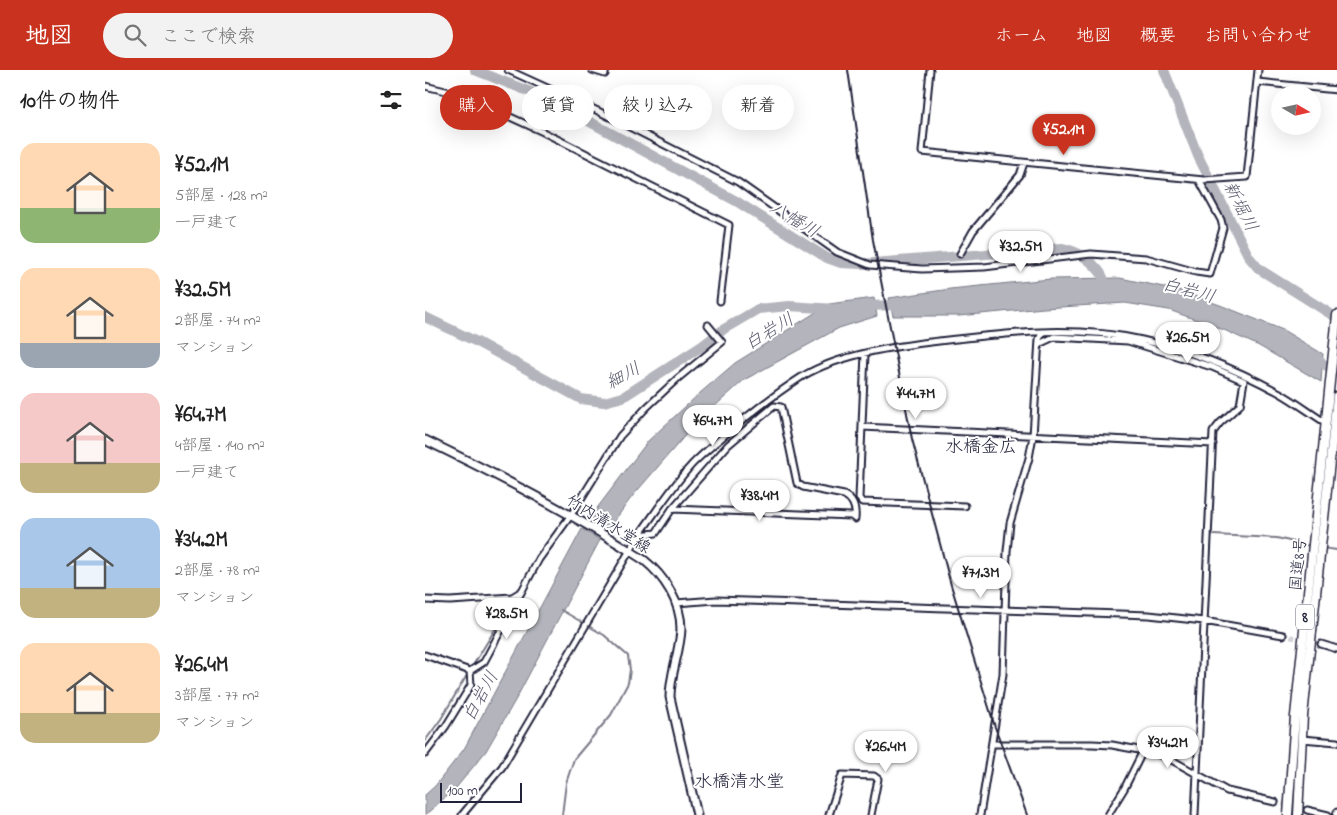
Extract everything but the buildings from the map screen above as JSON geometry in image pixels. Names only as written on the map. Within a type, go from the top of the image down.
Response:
[{"type":"highway","name":"国道8号","points":[[1298,815],[1302,739],[1331,424],[1337,316]]},
{"type":"highway","name":"国道8号","points":[[1288,815],[1295,716],[1331,424],[1337,396]]},
{"type":"main road","name":"竹内清水堂線","points":[[425,440],[493,472],[571,515],[629,550],[654,568],[665,582],[676,603],[681,630],[670,683],[670,697],[697,815]]},
{"type":"street","points":[[507,70],[598,111],[739,182],[837,252],[870,265],[922,269],[984,267],[1091,254],[1146,258],[1210,274],[1223,228],[1202,180]]},
{"type":"street","points":[[592,70],[605,74],[606,70]]},
{"type":"street","points":[[930,70],[922,152],[1202,180],[1247,177],[1258,70]]},
{"type":"street","points":[[1257,82],[1337,90]]},
{"type":"street","points":[[425,86],[462,95],[543,132],[729,225],[720,301]]},
{"type":"street","points":[[961,254],[973,231],[1020,175],[1023,162]]},
{"type":"street","points":[[470,671],[484,662],[539,559],[571,515],[620,436],[646,408],[722,342],[708,325]]},
{"type":"street","points":[[980,815],[1003,674],[1007,551],[1010,523],[1029,458],[1033,436],[1039,339],[1043,332]]},
{"type":"street","points":[[463,815],[502,767],[629,550],[689,468],[756,408],[805,375],[824,366],[865,353],[979,336],[1043,332],[1089,333],[1127,337],[1223,366],[1281,394],[1331,424]]},
{"type":"street","points":[[1039,344],[1054,337],[1128,341],[1212,367],[1244,381],[1240,405],[1213,432],[1195,815]]},
{"type":"street","points":[[865,353],[859,498],[861,502],[965,506]]},
{"type":"street","points":[[639,535],[656,533],[671,509],[728,445],[774,406],[781,407],[797,483],[803,487],[845,495],[849,498],[856,513],[855,519],[851,516],[671,509]]},
{"type":"street","points":[[862,427],[1213,444]]},
{"type":"street","points":[[425,600],[451,601],[512,597],[522,590]]},
{"type":"street","points":[[676,603],[716,600],[1149,615],[1204,621],[1283,635]]},
{"type":"street","points":[[1321,644],[1337,648]]},
{"type":"street","points":[[425,654],[470,671]]},
{"type":"street","points":[[425,754],[447,726],[471,685],[470,671]]},
{"type":"street","points":[[1302,739],[1337,742]]},
{"type":"street","points":[[991,744],[1111,745],[1155,753],[1170,759],[1227,791],[1275,802]]},
{"type":"street","points":[[1108,815],[1124,789],[1143,751]]},
{"type":"street","points":[[829,815],[842,775],[874,776],[878,779],[871,815]]},
{"type":"street","points":[[1307,810],[1328,815]]},
{"type":"shaded area","points":[[1120,278],[1178,290],[1283,330],[1323,354],[1321,382],[1259,346],[1224,330],[1169,310],[1125,303],[959,316],[893,316],[889,298],[950,289],[1050,279]]},
{"type":"shaded area","points":[[874,298],[877,316],[839,328],[744,380],[695,424],[631,498],[607,531],[588,520],[648,441],[735,363],[829,304]]},
{"type":"shaded area","points":[[582,529],[600,540],[516,699],[486,751],[456,788],[425,815],[425,795],[435,786],[464,749]]},
{"type":"waterway","name":"八幡川","points":[[475,70],[538,95],[568,110],[736,201],[827,258],[841,263],[861,264],[1062,248],[1078,254],[1092,264],[1101,274],[1108,291]]},
{"type":"waterway","name":"新堀川","points":[[1164,70],[1198,156],[1249,257],[1259,269],[1337,318]]},
{"type":"waterway","name":"白岩川","points":[[863,306],[903,305]]},
{"type":"waterway","name":"細川","points":[[425,317],[477,342],[581,399],[604,402],[623,397],[702,346],[724,329],[758,309],[789,306],[836,309]]},
{"type":"waterway","name":"白岩川","points":[[1312,357],[1337,372]]},
{"type":"waterway","points":[[1213,535],[1277,538],[1310,546]]},
{"type":"waterway","points":[[1322,548],[1337,550]]},
{"type":"waterway","points":[[472,667],[513,600]]},
{"type":"waterway","points":[[561,610],[604,635],[628,656],[630,670],[628,683],[611,715],[574,759],[566,783],[562,815]]},
{"type":"waterway","points":[[425,741],[441,719],[467,675]]},
{"type":"tunnel","points":[[1283,635],[1321,644]]},
{"type":"tunnel","points":[[1275,802],[1307,810]]},
{"type":"railway","points":[[848,70],[873,240],[912,439],[951,585],[995,727],[1027,815]]},
{"type":"district","name":"水橋金広","points":[[981,446]]},
{"type":"district","name":"水橋清水堂","points":[[739,781]]}]
